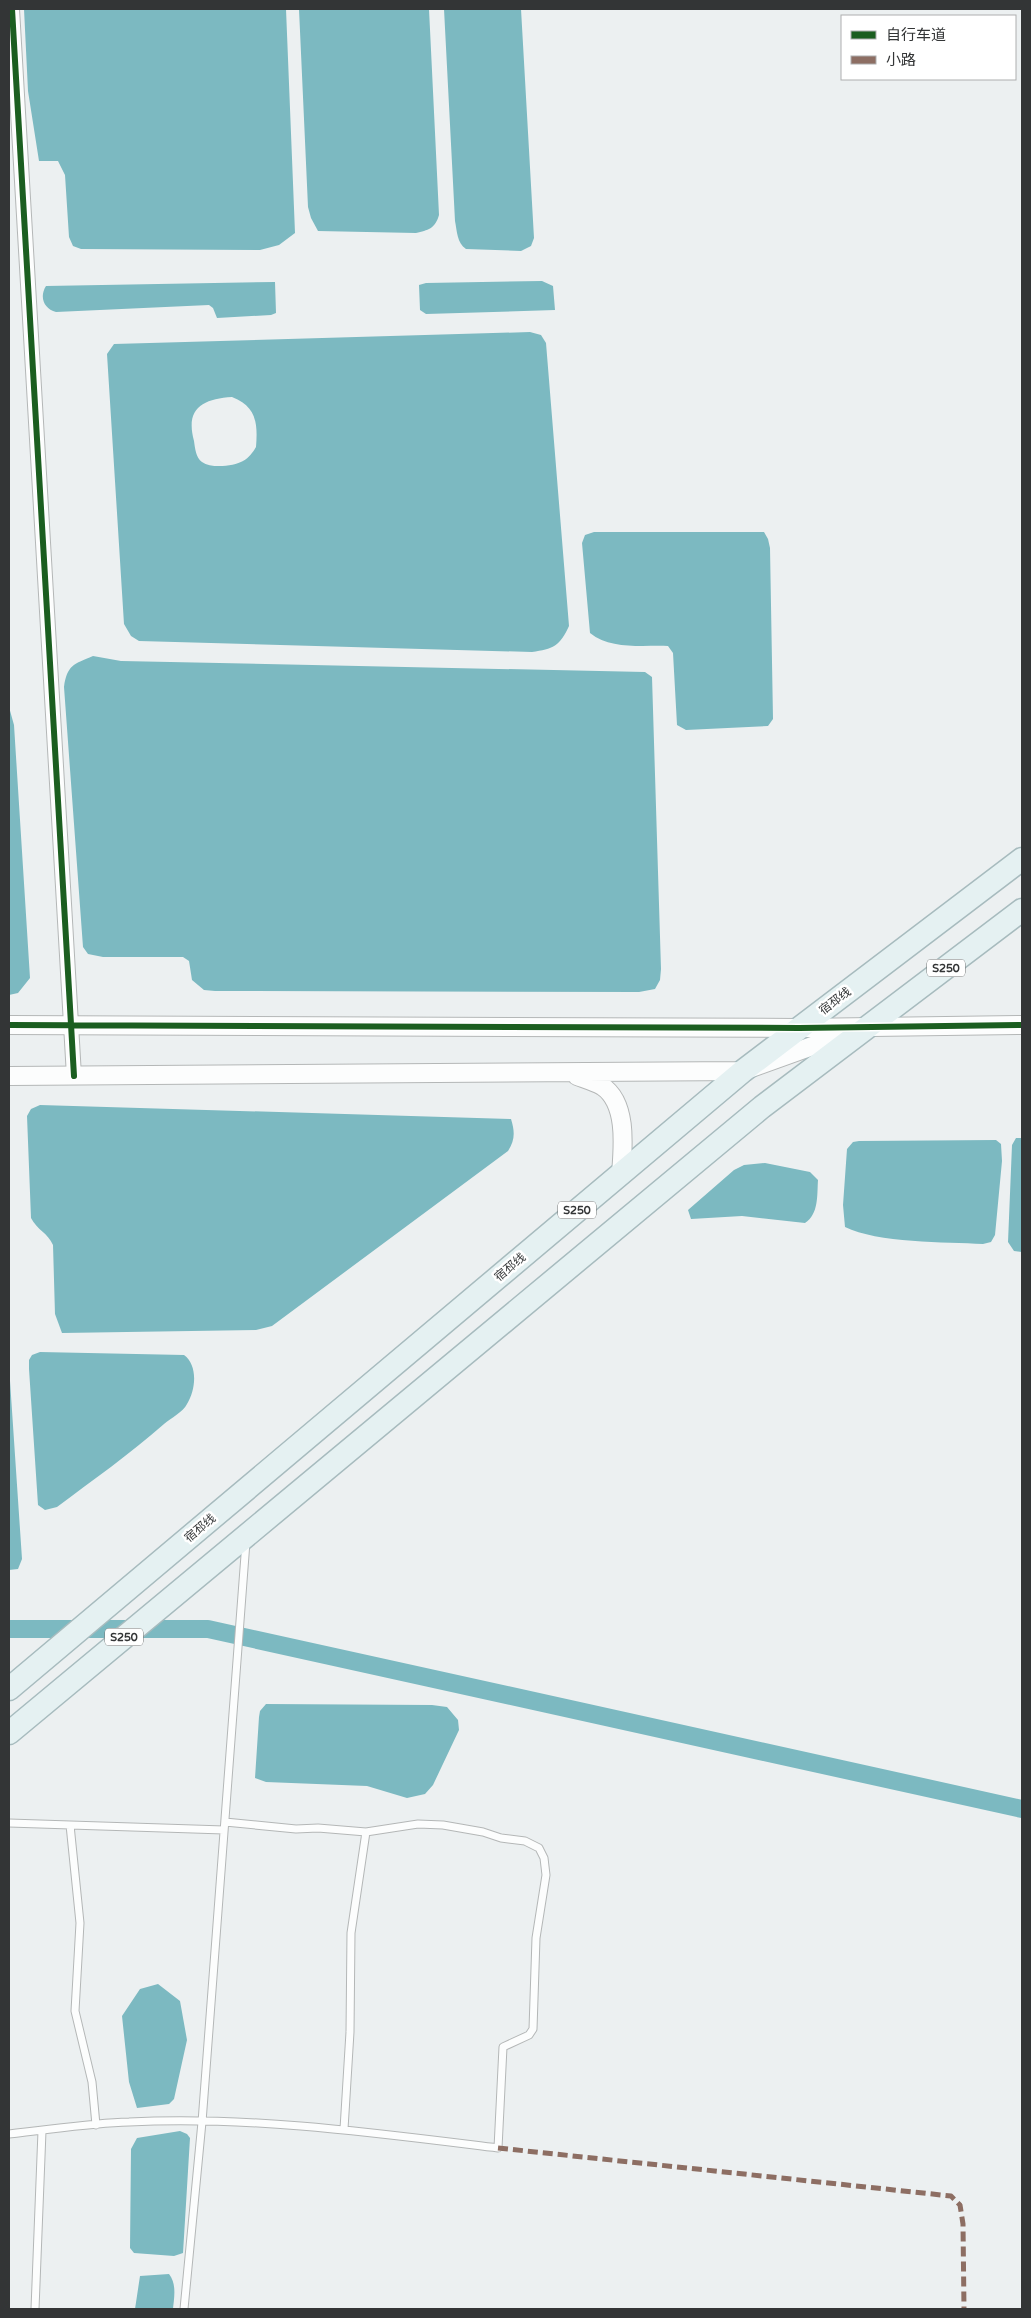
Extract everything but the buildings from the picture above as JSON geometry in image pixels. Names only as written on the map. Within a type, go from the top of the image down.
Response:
[{"type":"main road","name":"宿邳线","points":[[9,1689],[743,1072],[1022,859]]},
{"type":"main road","name":"S250","points":[[9,1733],[762,1107],[1022,910]]},
{"type":"street","points":[[12,9],[74,1076]]},
{"type":"street","points":[[9,1025],[799,1028],[1022,1025]]},
{"type":"street","points":[[9,1076],[743,1072],[869,1026]]},
{"type":"street","points":[[570,1072],[604,1087],[614,1102],[621,1118],[624,1138],[621,1174]]},
{"type":"lane","points":[[184,2309],[202,2122],[247,1534]]},
{"type":"lane","points":[[9,2134],[128,2122],[202,2122],[344,2129],[498,2148],[503,2047],[529,2035],[532,2029],[536,1938],[546,1875],[544,1858],[539,1848],[525,1841],[501,1838],[483,1832],[418,1824],[366,1832],[318,1828],[296,1829],[225,1822]]},
{"type":"lane","points":[[9,1823],[224,1830]]},
{"type":"lane","points":[[70,1825],[80,1923],[75,2011],[92,2082],[96,2125]]},
{"type":"lane","points":[[344,2129],[350,2032],[351,1933],[366,1832]]},
{"type":"lane","points":[[35,2309],[42,2131]]},
{"type":"water","points":[[24,9],[286,9],[295,233],[279,245],[260,250],[81,249],[73,246],[69,237],[65,175],[58,161],[39,161],[28,91]]},
{"type":"water","points":[[299,9],[429,9],[439,215],[430,228],[416,233],[318,231],[308,207]]},
{"type":"water","points":[[444,9],[521,9],[534,238],[531,246],[521,251],[466,249],[458,237],[455,221]]},
{"type":"water","points":[[542,281],[553,286],[555,310],[426,314],[420,310],[419,285],[426,283]]},
{"type":"water","points":[[275,282],[276,313],[271,315],[217,318],[213,308],[209,305],[56,312],[48,308],[43,298],[46,286]]},
{"type":"water","points":[[530,332],[541,335],[546,343],[569,626],[562,638],[551,648],[532,652],[139,641],[131,636],[124,624],[107,354],[114,344]],"holes":[[[232,397],[251,410],[254,416],[256,423],[255,449],[251,455],[239,463],[211,466],[202,462],[196,453],[192,430],[194,413],[199,407],[213,400]]]},
{"type":"water","points":[[594,532],[764,532],[770,548],[773,719],[768,726],[686,730],[677,725],[673,653],[668,646],[627,646],[607,642],[590,633],[582,543],[585,535]]},
{"type":"water","points":[[93,656],[121,661],[645,672],[652,677],[661,969],[660,980],[655,989],[639,992],[215,991],[204,990],[192,980],[189,961],[183,957],[103,957],[88,954],[83,947],[64,687],[67,674],[72,666]]},
{"type":"water","points":[[9,707],[14,725],[30,978],[18,993],[9,995]]},
{"type":"water","points":[[40,1105],[511,1119],[514,1136],[508,1151],[272,1326],[256,1330],[62,1333],[55,1314],[53,1245],[31,1218],[27,1116],[31,1109]]},
{"type":"water","points":[[1016,1138],[1022,1138],[1022,1252],[1014,1251],[1008,1242],[1012,1145]]},
{"type":"water","points":[[996,1140],[1001,1144],[1002,1161],[995,1235],[991,1242],[983,1244],[893,1239],[845,1227],[843,1205],[847,1149],[853,1142]]},
{"type":"water","points":[[765,1163],[810,1172],[818,1180],[815,1209],[813,1215],[805,1223],[742,1216],[691,1219],[688,1210],[734,1170],[744,1165]]},
{"type":"water","points":[[40,1352],[184,1355],[192,1365],[194,1378],[190,1398],[180,1412],[57,1507],[45,1510],[38,1505],[29,1369],[29,1360],[32,1355]]},
{"type":"water","points":[[9,1366],[22,1559],[18,1569],[9,1570]]},
{"type":"water","points":[[266,1704],[432,1705],[447,1707],[458,1720],[459,1730],[433,1785],[425,1794],[407,1798],[367,1786],[266,1782],[255,1778],[259,1717],[260,1711]]},
{"type":"water","points":[[158,1984],[180,2001],[187,2040],[174,2099],[169,2104],[137,2108],[129,2082],[122,2016],[140,1989]]},
{"type":"water","points":[[180,2131],[187,2134],[190,2138],[183,2253],[174,2256],[134,2253],[130,2248],[131,2149],[137,2138]]},
{"type":"water","points":[[169,2274],[174,2287],[173,2309],[135,2309],[140,2276]]},
{"type":"waterway","points":[[9,1629],[208,1629],[1022,1809]]},
{"type":"marked path","points":[[498,2148],[951,2196],[960,2205],[963,2224],[964,2309]]},
{"type":"cycle path","points":[[12,9],[74,1076]]},
{"type":"cycle path","points":[[9,1025],[799,1028],[1022,1025]]}]
